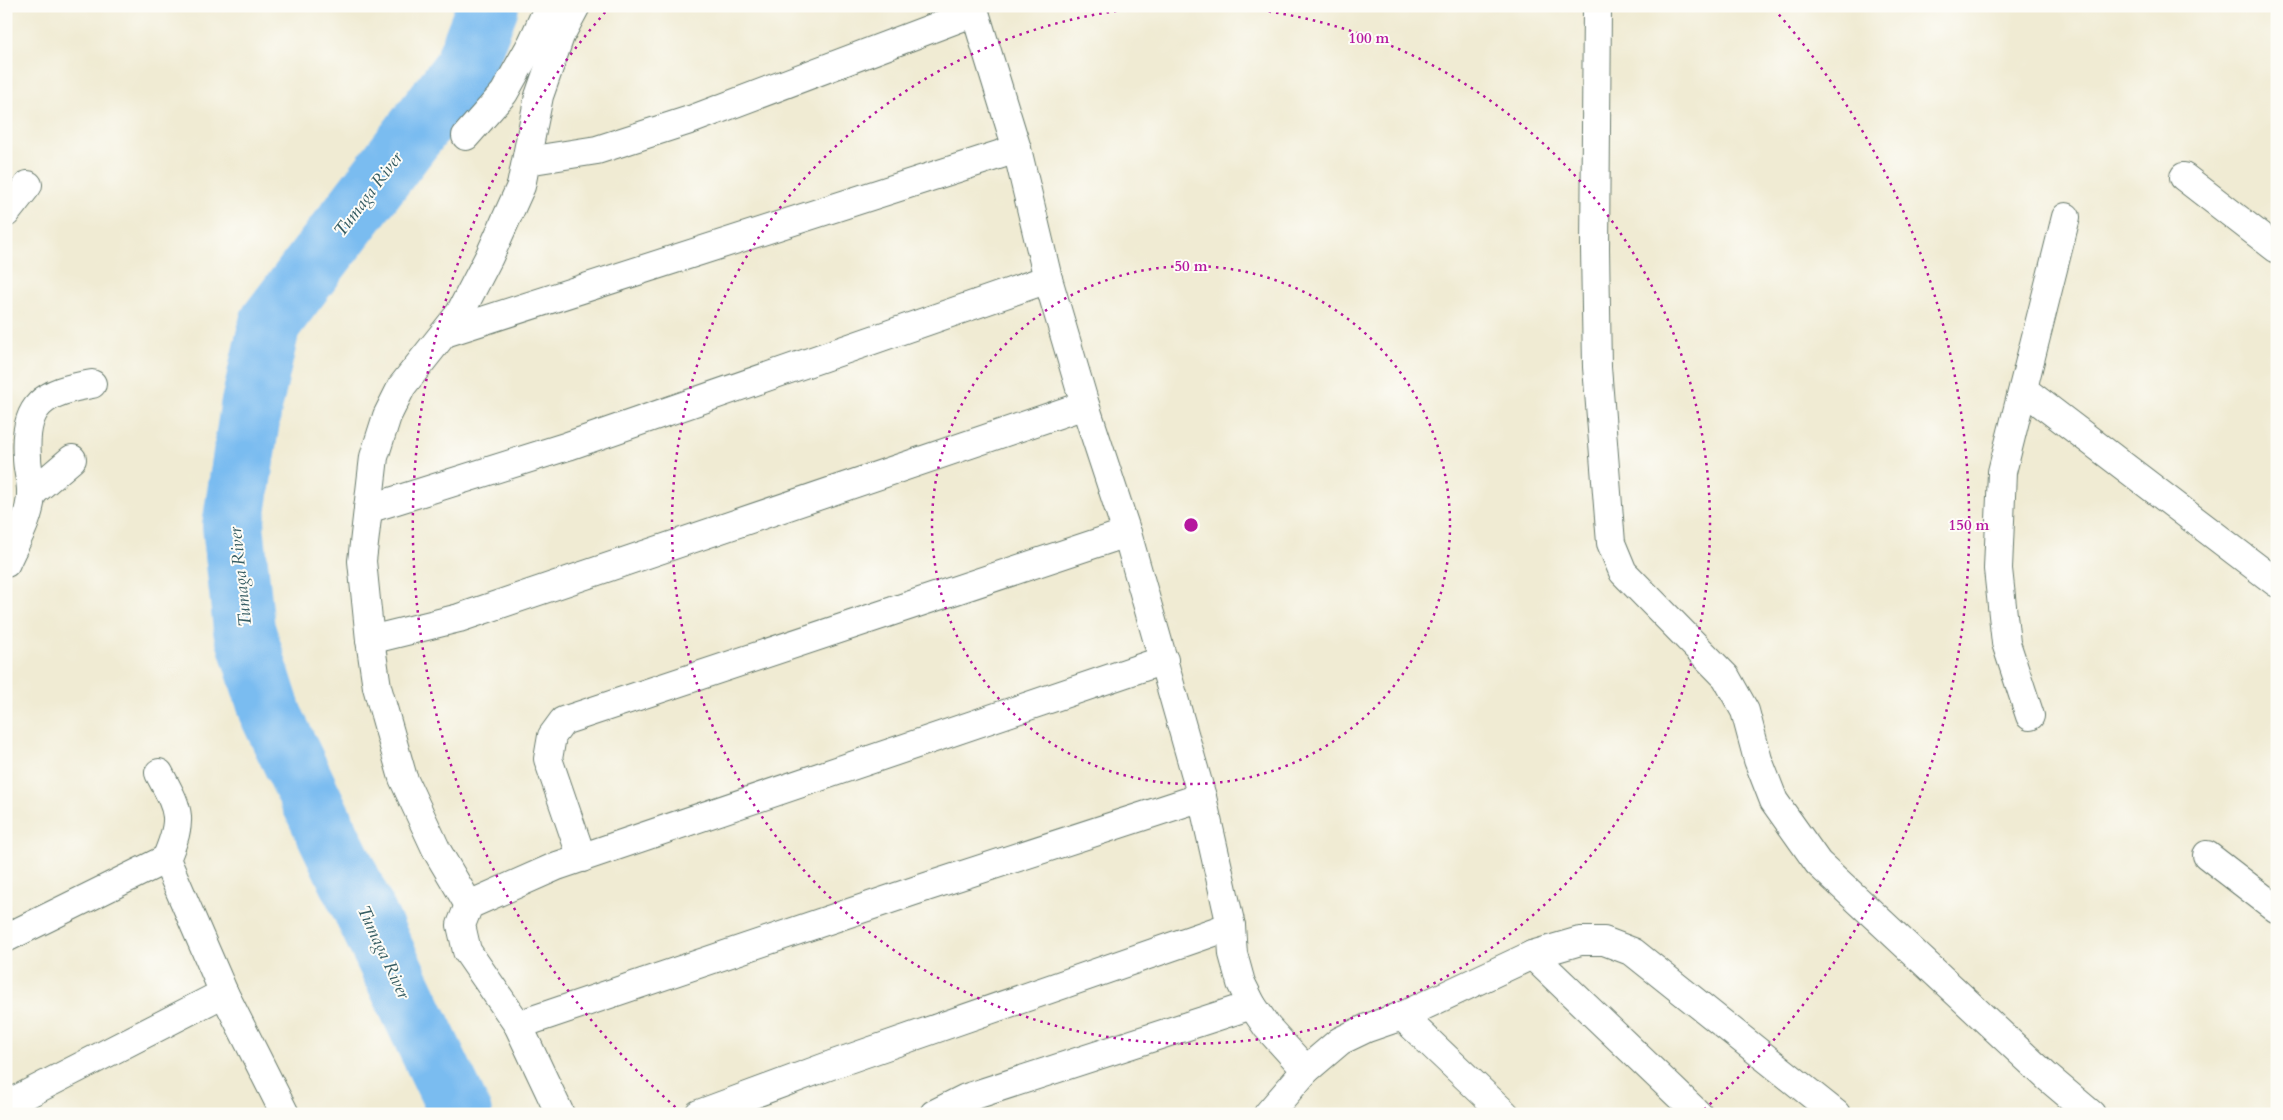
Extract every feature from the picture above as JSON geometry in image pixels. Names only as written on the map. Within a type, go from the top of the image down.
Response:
[{"type":"street","points":[[466,136],[504,93],[532,43],[549,6]]},
{"type":"street","points":[[469,905],[437,851],[403,778],[377,688],[362,562],[374,457],[387,416],[402,386],[460,313],[521,186],[538,96],[560,36],[576,6]]},
{"type":"street","points":[[1597,6],[1595,249],[1597,367],[1611,543],[1616,559],[1623,572],[1726,677],[1745,711],[1758,760],[1774,801],[1818,863],[2046,1076],[2091,1114]]},
{"type":"street","points":[[527,161],[597,150],[693,119],[974,9],[1017,150],[1048,280],[1127,533],[1202,796],[1231,926],[1235,961],[1241,983],[1252,1005],[1267,1027],[1306,1070]]},
{"type":"street","points":[[445,333],[1017,150]]},
{"type":"street","points":[[2184,177],[2277,249]]},
{"type":"street","points":[[6,213],[28,185]]},
{"type":"street","points":[[2030,716],[2006,643],[1998,569],[2002,472],[2066,217]]},
{"type":"street","points":[[368,509],[568,446],[1048,280]]},
{"type":"street","points":[[6,563],[28,513],[31,494],[26,458],[26,429],[36,408],[45,398],[66,388],[92,384]]},
{"type":"street","points":[[2024,390],[2277,583]]},
{"type":"street","points":[[370,640],[460,618],[1086,405]]},
{"type":"street","points":[[31,494],[72,459]]},
{"type":"street","points":[[582,858],[548,759],[552,736],[563,721],[1127,533]]},
{"type":"street","points":[[560,1114],[518,1025],[467,951],[461,925],[469,905],[557,866],[1164,660]]},
{"type":"street","points":[[6,938],[166,859],[175,838],[178,815],[175,804],[159,773]]},
{"type":"street","points":[[518,1025],[1202,796]]},
{"type":"street","points":[[2206,854],[2277,909]]},
{"type":"street","points":[[166,859],[224,993],[285,1114]]},
{"type":"street","points":[[699,1114],[834,1064],[1231,926]]},
{"type":"street","points":[[1268,1114],[1306,1070],[1340,1041],[1367,1028],[1402,1016],[1532,955],[1580,941],[1604,941],[1633,952],[1836,1114]]},
{"type":"street","points":[[1532,955],[1698,1114]]},
{"type":"street","points":[[6,1105],[224,993]]},
{"type":"street","points":[[934,1114],[966,1098],[1252,1005]]},
{"type":"street","points":[[1402,1016],[1505,1114]]},
{"type":"waterway","name":"Tumaga River","points":[[461,1114],[272,717],[244,629],[233,526],[251,407],[270,323],[464,68],[488,6]]}]
